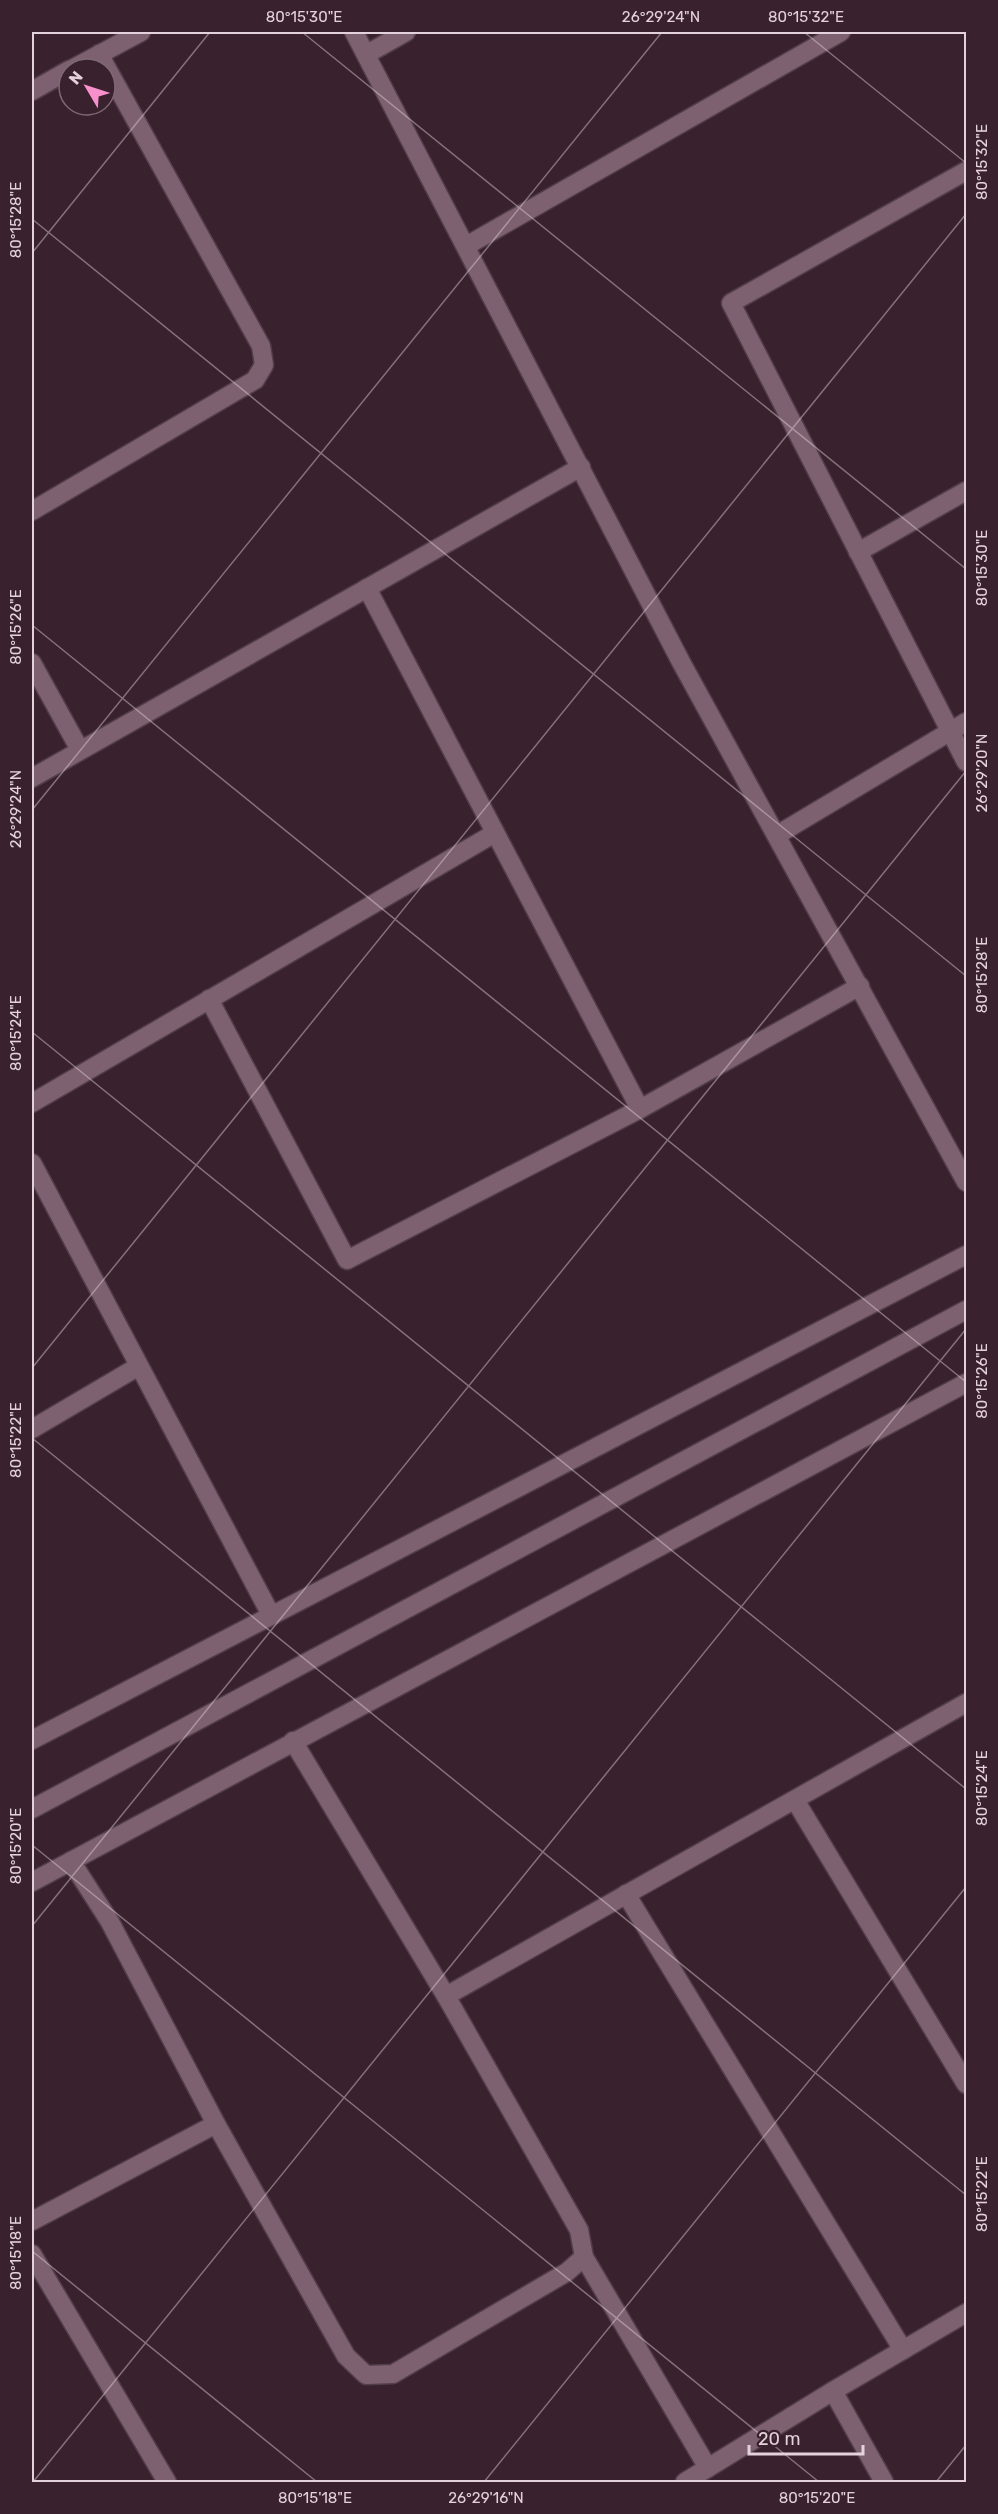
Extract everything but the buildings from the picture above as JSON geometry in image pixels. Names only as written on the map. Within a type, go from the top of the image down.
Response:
[{"type":"street","points":[[94,57],[141,32]]},
{"type":"street","points":[[354,32],[681,662],[966,1182]]},
{"type":"street","points":[[367,54],[405,32]]},
{"type":"street","points":[[466,246],[841,32]]},
{"type":"street","points":[[32,511],[255,380],[264,365],[261,346],[99,54]]},
{"type":"street","points":[[32,91],[57,77]]},
{"type":"street","points":[[966,171],[731,303],[858,552],[958,727],[966,762]]},
{"type":"street","points":[[32,778],[581,466]]},
{"type":"street","points":[[858,552],[966,491]]},
{"type":"street","points":[[367,588],[640,1109]]},
{"type":"street","points":[[32,663],[80,750]]},
{"type":"street","points":[[777,835],[958,727]]},
{"type":"street","points":[[32,1103],[495,833]]},
{"type":"street","points":[[209,999],[347,1260],[640,1109],[860,986]]},
{"type":"street","points":[[32,1163],[271,1615]]},
{"type":"street","points":[[32,1740],[966,1255]]},
{"type":"street","points":[[32,1809],[966,1310]]},
{"type":"street","points":[[32,1429],[139,1366]]},
{"type":"street","points":[[32,1882],[292,1741],[966,1383]]},
{"type":"street","points":[[446,1996],[795,1800],[965,1708]]},
{"type":"street","points":[[292,1741],[446,1996],[579,2230],[584,2257],[708,2468]]},
{"type":"street","points":[[795,1800],[966,2084]]},
{"type":"street","points":[[71,1861],[110,1922],[216,2124],[346,2356],[366,2375],[393,2374],[567,2272],[584,2257]]},
{"type":"street","points":[[626,1894],[903,2350]]},
{"type":"street","points":[[32,2222],[216,2124]]},
{"type":"street","points":[[32,2254],[167,2482]]},
{"type":"street","points":[[685,2482],[966,2313]]},
{"type":"street","points":[[833,2391],[884,2482]]}]
